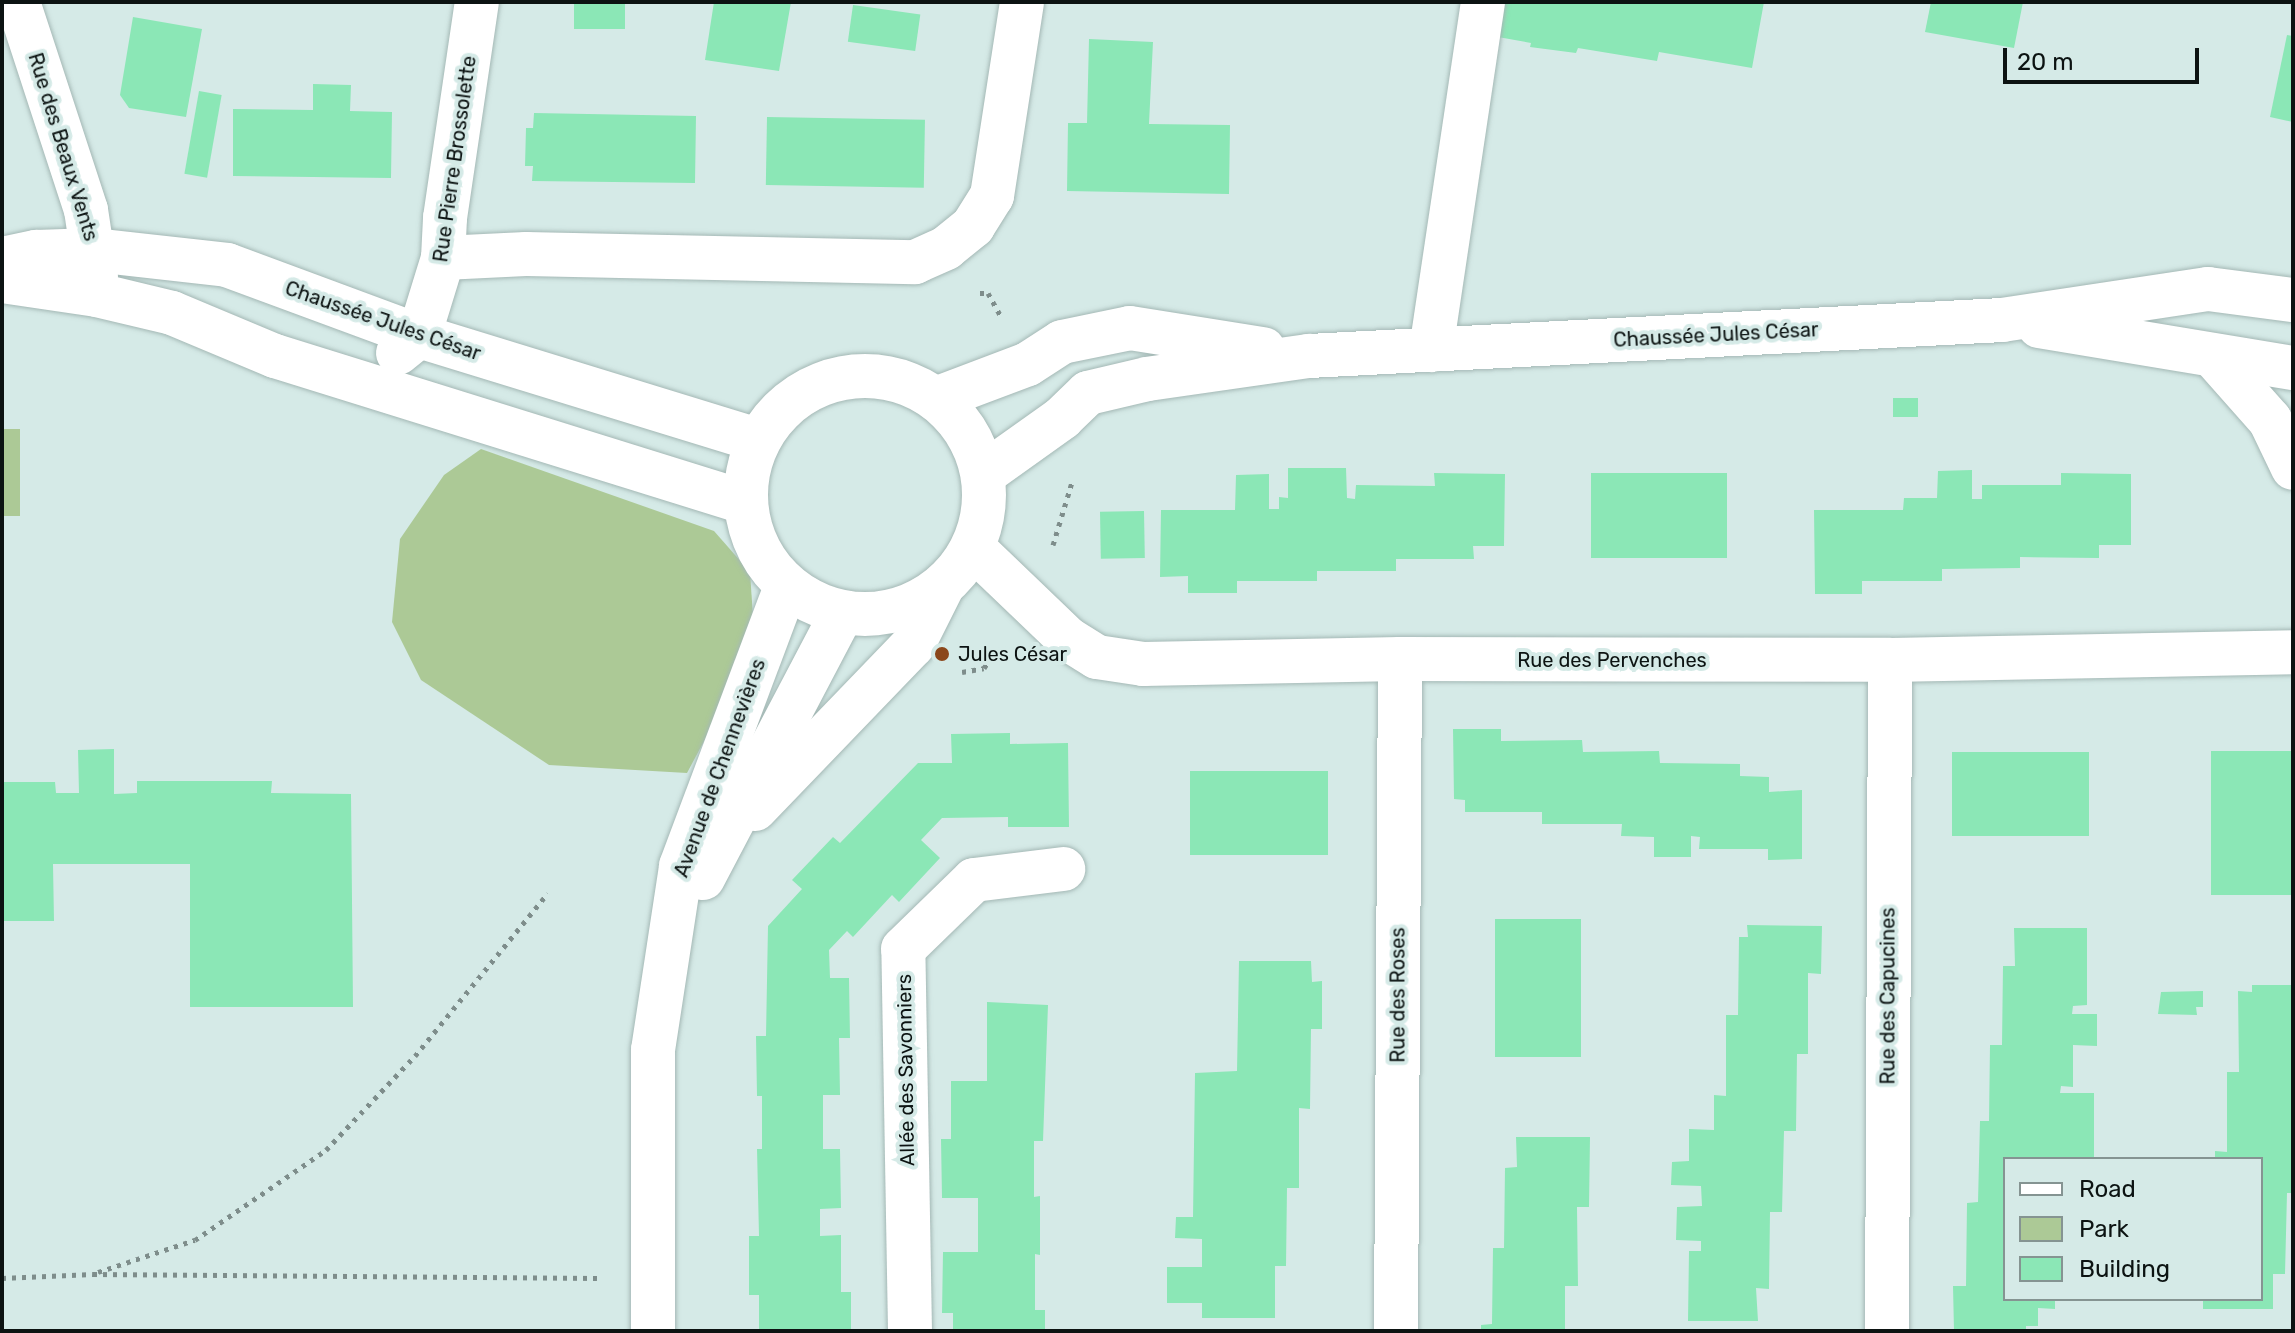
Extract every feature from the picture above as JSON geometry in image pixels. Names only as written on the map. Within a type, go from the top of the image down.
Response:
[{"type":"street","name":"Rue des Beaux Vents","points":[[18,2],[86,210],[94,250],[97,295]]},
{"type":"street","name":"Rue Pierre Brossolette","points":[[419,336],[443,258],[445,218],[477,2]]},
{"type":"street","points":[[443,258],[526,254],[915,262],[946,248],[973,226],[992,196],[1022,2]]},
{"type":"street","points":[[1431,350],[1483,2]]},
{"type":"street","name":"Chaussée Jules César","points":[[2,259],[36,252],[94,250],[227,265],[419,336],[757,440]]},
{"type":"street","points":[[2,281],[97,295],[172,313],[275,356],[745,502]]},
{"type":"street","name":"Chaussée Jules César","points":[[985,473],[1062,418],[1088,393],[1147,379],[1309,356],[2002,320],[2208,289],[2293,300]]},
{"type":"street","name":"Chaussée Jules César","points":[[2002,320],[2293,368]]},
{"type":"street","name":"Chaussée Jules César","points":[[938,398],[1028,364],[1062,342],[1130,328],[1309,356]]},
{"type":"street","points":[[361,382],[419,336]]},
{"type":"street","points":[[2214,357],[2270,420],[2293,468]]},
{"type":"street","points":[[715,852],[913,645],[941,589],[974,549],[985,473],[969,431],[938,398],[873,374],[806,390],[757,440],[747,470],[745,502],[757,548],[786,586],[812,603],[842,613],[894,613],[941,589]]},
{"type":"street","name":"Rue des Pervenches","points":[[974,549],[1068,639],[1097,657],[1143,664],[1400,659],[1890,660],[2293,652]]},
{"type":"street","name":"Avenue de Chennevières","points":[[653,1331],[653,1050],[681,866],[786,586]]},
{"type":"street","name":"Avenue de Chennevières","points":[[653,1050],[705,870],[842,613]]},
{"type":"street","name":"Rue des Roses","points":[[1396,1331],[1400,659]]},
{"type":"street","name":"Rue des Capucines","points":[[1887,1331],[1890,660]]},
{"type":"street","name":"Allée des Savonniers","points":[[910,1331],[903,949],[974,880],[1063,869]]},
{"type":"path","points":[[972,293],[988,293],[1028,364]]},
{"type":"path","points":[[955,673],[984,668],[1026,602],[1049,556],[1077,465],[1062,418]]},
{"type":"path","points":[[93,1274],[195,1240],[326,1150],[415,1056],[548,893]]},
{"type":"path","points":[[2,1278],[93,1274],[654,1278]]},
{"type":"green space","points":[[2,429],[20,429],[20,516],[2,516]]},
{"type":"green space","points":[[481,449],[714,531],[750,572],[753,617],[731,691],[687,773],[549,765],[421,680],[392,622],[400,539],[444,475]]},
{"type":"building","points":[[574,2],[625,2],[625,29],[574,29]]},
{"type":"building","points":[[714,2],[791,2],[779,71],[705,60]]},
{"type":"building","points":[[1504,2],[1764,2],[1752,68],[1659,52],[1657,61],[1578,48],[1576,53],[1530,47],[1531,43],[1498,37]]},
{"type":"building","points":[[1931,2],[2023,2],[2014,48],[1925,32]]},
{"type":"building","points":[[853,5],[920,14],[915,51],[848,42]]},
{"type":"building","points":[[133,17],[202,29],[186,117],[129,108],[120,95]]},
{"type":"building","points":[[2287,35],[2293,36],[2293,122],[2270,117]]},
{"type":"building","points":[[1089,39],[1153,42],[1149,124],[1230,125],[1229,194],[1067,191],[1068,123],[1087,123]]},
{"type":"building","points":[[313,84],[351,85],[350,111],[392,112],[391,178],[233,176],[233,109],[313,110]]},
{"type":"building","points":[[199,91],[222,95],[207,178],[184,174]]},
{"type":"building","points":[[534,113],[696,116],[695,183],[532,181],[533,166],[525,166],[526,128],[533,128]]},
{"type":"building","points":[[767,117],[925,120],[924,188],[766,185]]},
{"type":"building","points":[[1893,398],[1918,398],[1918,417],[1893,417]]},
{"type":"building","points":[[1288,468],[1346,468],[1347,498],[1355,499],[1356,485],[1435,486],[1434,473],[1505,474],[1504,546],[1473,546],[1474,559],[1396,559],[1396,571],[1317,571],[1317,581],[1237,581],[1237,593],[1188,593],[1188,576],[1160,577],[1161,510],[1235,510],[1236,475],[1269,474],[1269,509],[1279,509],[1279,497],[1288,498]]},
{"type":"building","points":[[1972,470],[1972,499],[1982,499],[1982,485],[2061,485],[2061,473],[2131,474],[2131,545],[2099,545],[2099,558],[2020,557],[2020,568],[1942,569],[1942,581],[1862,581],[1862,594],[1815,594],[1814,510],[1903,510],[1904,498],[1937,498],[1938,471]]},
{"type":"building","points":[[1591,473],[1727,473],[1727,558],[1591,558]]},
{"type":"building","points":[[1144,511],[1145,558],[1101,559],[1100,512]]},
{"type":"building","points":[[1453,729],[1501,729],[1501,741],[1582,740],[1583,752],[1659,751],[1660,763],[1740,764],[1740,776],[1769,777],[1769,792],[1802,790],[1802,859],[1768,860],[1768,849],[1699,849],[1700,837],[1691,836],[1691,857],[1654,857],[1654,837],[1621,836],[1622,824],[1542,824],[1542,812],[1465,812],[1465,800],[1454,799]]},
{"type":"building","points":[[1010,733],[1010,744],[1068,743],[1069,827],[1008,827],[1008,817],[942,818],[921,840],[940,858],[899,902],[892,895],[853,937],[847,931],[829,950],[830,978],[849,978],[850,1038],[839,1038],[840,1095],[823,1095],[823,1149],[840,1149],[841,1208],[820,1209],[820,1236],[841,1235],[841,1292],[851,1292],[851,1331],[759,1331],[759,1295],[749,1295],[749,1236],[759,1236],[757,1149],[762,1149],[762,1096],[757,1096],[756,1036],[766,1036],[768,926],[802,889],[792,880],[833,837],[840,843],[918,763],[952,763],[951,734]]},
{"type":"building","points":[[114,749],[114,794],[137,793],[137,781],[272,781],[271,793],[351,794],[353,1007],[190,1007],[190,864],[53,864],[54,921],[2,921],[2,782],[55,782],[56,793],[79,793],[78,750]]},
{"type":"building","points":[[2211,751],[2293,751],[2293,895],[2211,895]]},
{"type":"building","points":[[1952,752],[2089,752],[2089,836],[1952,836]]},
{"type":"building","points":[[1190,771],[1328,771],[1328,855],[1190,855]]},
{"type":"building","points":[[1495,919],[1581,919],[1581,1057],[1495,1057]]},
{"type":"building","points":[[1747,925],[1822,926],[1821,974],[1808,973],[1808,1054],[1797,1054],[1796,1131],[1784,1131],[1782,1212],[1770,1212],[1769,1289],[1756,1288],[1758,1321],[1688,1321],[1689,1251],[1701,1251],[1701,1241],[1676,1240],[1677,1207],[1702,1206],[1701,1186],[1671,1185],[1672,1162],[1689,1161],[1689,1129],[1714,1130],[1714,1095],[1726,1096],[1726,1015],[1738,1015],[1739,937],[1748,937]]},
{"type":"building","points":[[2014,928],[2087,928],[2087,1005],[2073,1006],[2072,1014],[2097,1014],[2097,1046],[2073,1045],[2073,1087],[2061,1086],[2060,1093],[2094,1093],[2094,1157],[2003,1157],[2003,1301],[2055,1301],[2055,1309],[2038,1308],[2038,1326],[2026,1326],[2026,1331],[1954,1331],[1953,1286],[1966,1286],[1967,1203],[1978,1202],[1980,1121],[1989,1121],[1990,1045],[2002,1045],[2003,966],[2015,966]]},
{"type":"building","points":[[1239,961],[1311,961],[1312,982],[1322,981],[1322,1029],[1311,1029],[1310,1109],[1299,1108],[1299,1188],[1287,1188],[1286,1266],[1275,1266],[1275,1318],[1202,1318],[1202,1303],[1167,1303],[1167,1267],[1202,1267],[1202,1239],[1175,1238],[1176,1217],[1193,1217],[1195,1073],[1237,1071]]},
{"type":"building","points":[[2252,985],[2293,985],[2293,1193],[2287,1193],[2285,1274],[2273,1274],[2273,1309],[2203,1309],[2203,1301],[2263,1301],[2263,1157],[2215,1157],[2215,1151],[2227,1152],[2227,1072],[2239,1072],[2238,991],[2252,992]]},
{"type":"building","points":[[2203,991],[2203,1007],[2196,1007],[2197,1015],[2158,1014],[2161,992]]},
{"type":"building","points":[[987,1002],[1048,1005],[1043,1141],[1034,1141],[1034,1197],[1040,1196],[1040,1255],[1035,1254],[1035,1310],[1045,1310],[1045,1331],[953,1331],[953,1313],[942,1313],[943,1252],[978,1252],[978,1198],[942,1198],[941,1139],[951,1139],[951,1081],[987,1081]]},
{"type":"building","points":[[1516,1137],[1590,1137],[1589,1207],[1577,1207],[1578,1286],[1565,1286],[1565,1331],[1481,1331],[1481,1325],[1492,1324],[1493,1248],[1504,1248],[1505,1168],[1517,1167]]},
{"type":"place","name":"Jules César","points":[[942,654]]}]
